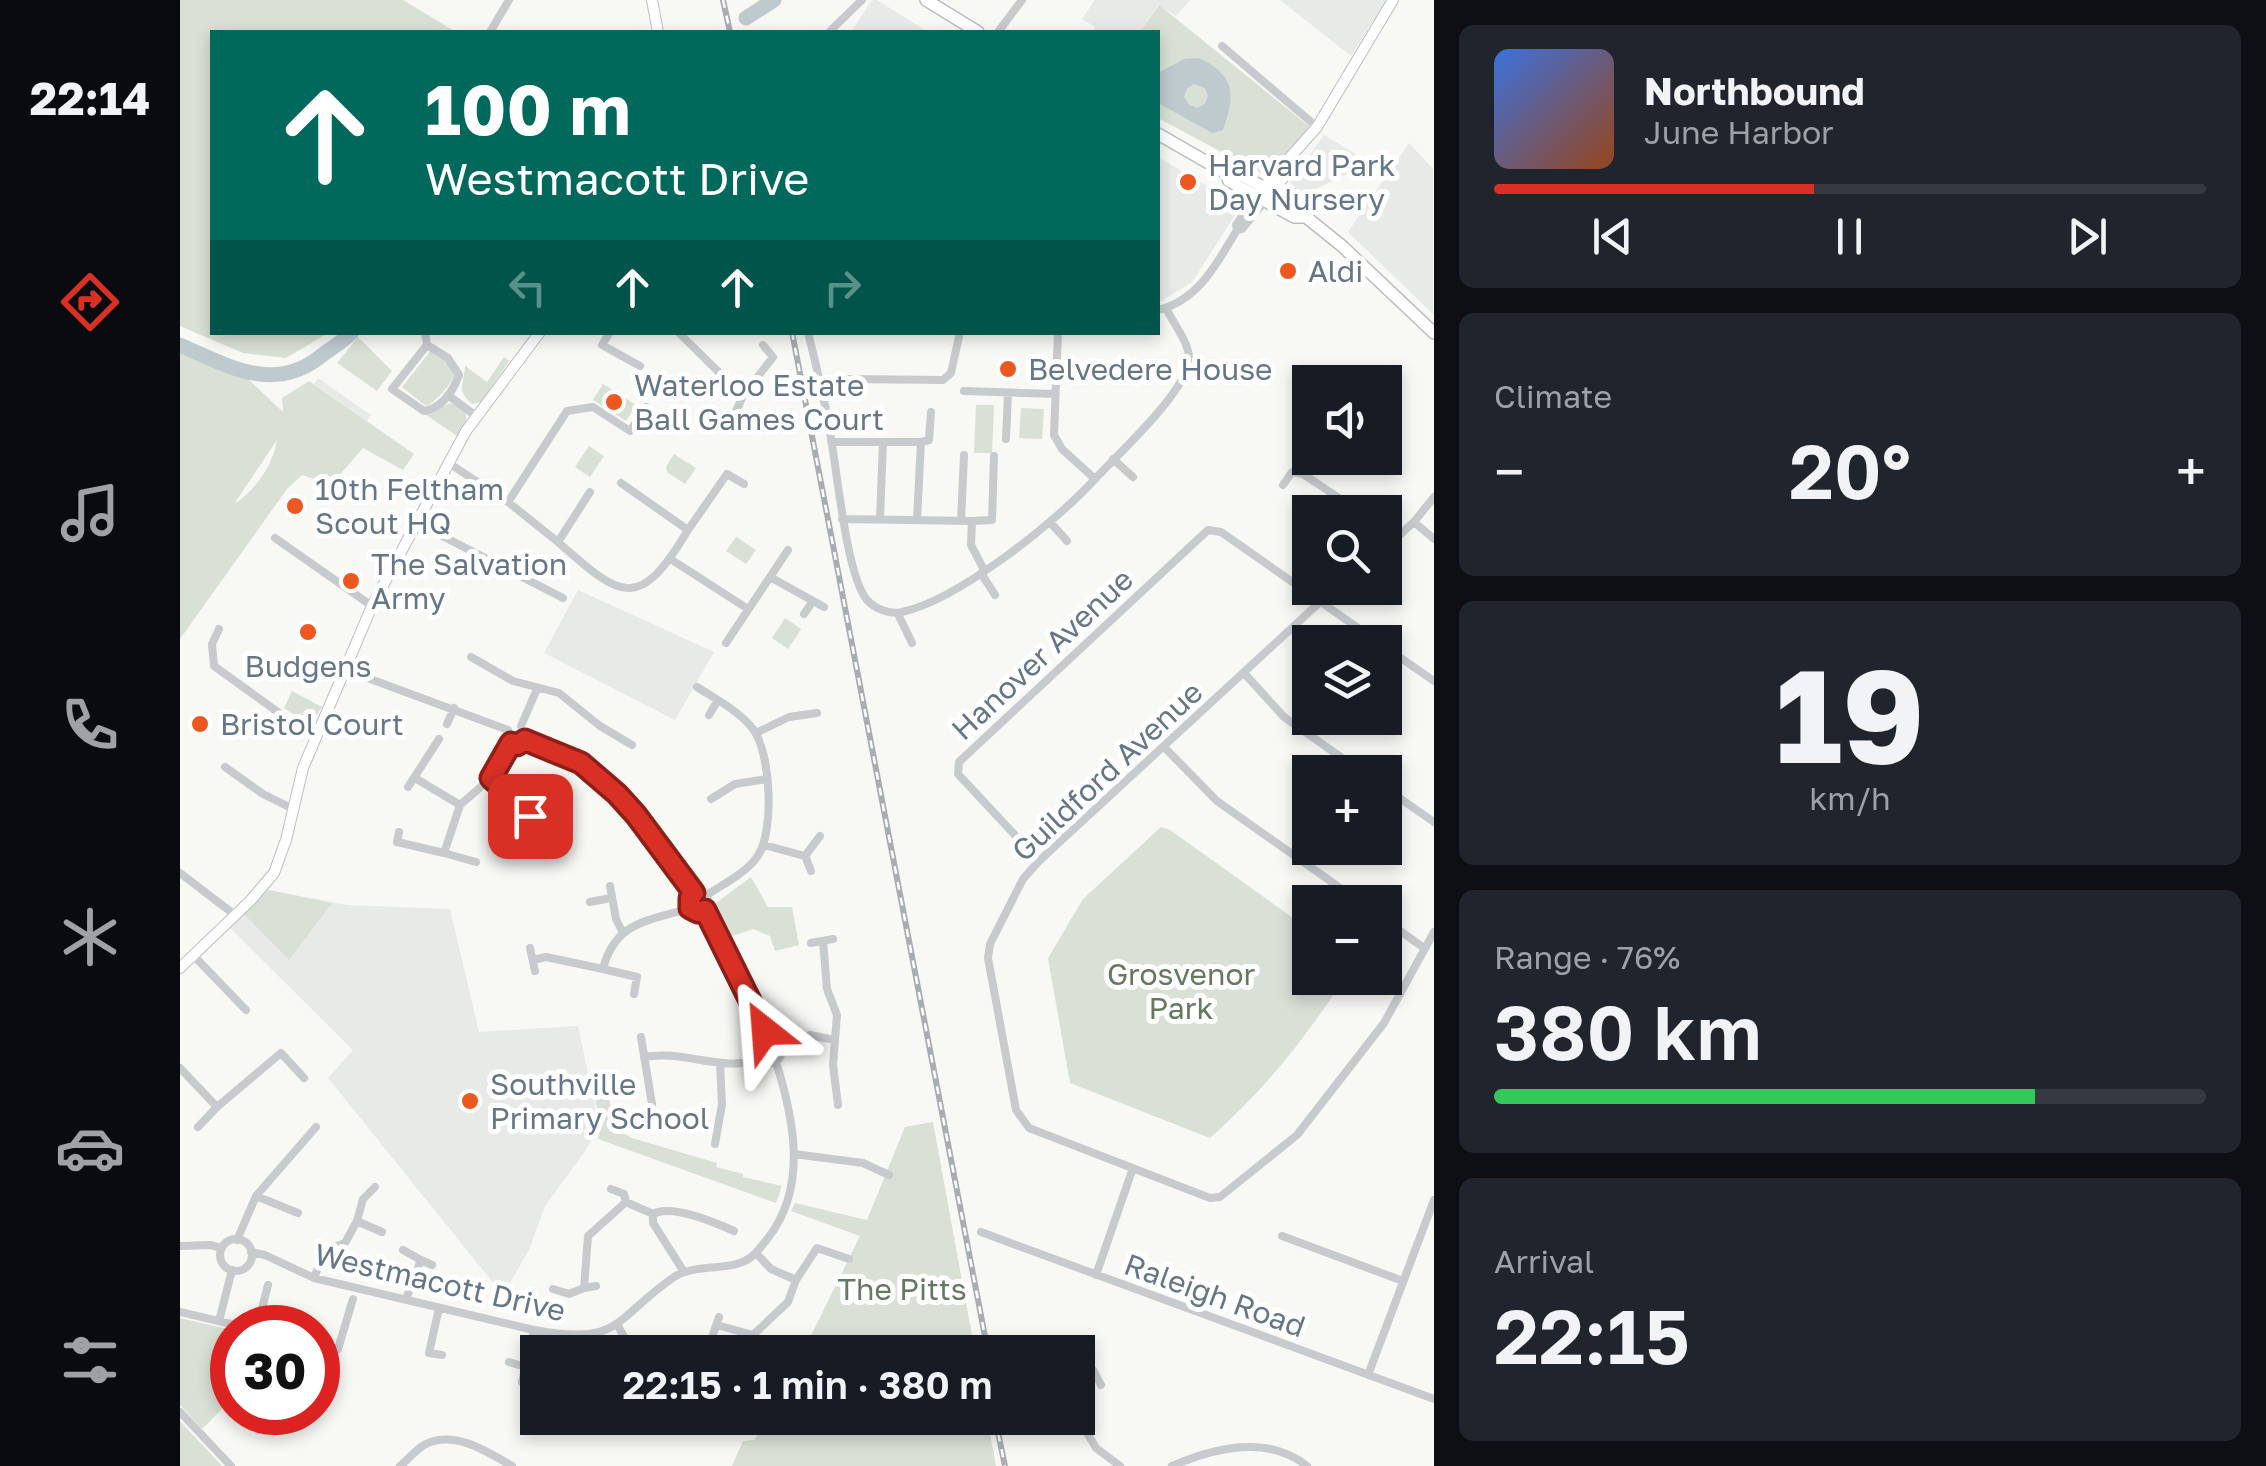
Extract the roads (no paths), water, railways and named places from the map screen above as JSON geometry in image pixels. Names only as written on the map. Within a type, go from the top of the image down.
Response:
[{"type":"main road","points":[[652,0],[658,30]]},
{"type":"main road","points":[[926,0],[975,30]]},
{"type":"main road","points":[[1264,193],[1286,160],[1317,128],[1393,0]]},
{"type":"main road","points":[[1160,135],[1226,173],[1229,181],[1264,193],[1294,217],[1306,217],[1434,332]]},
{"type":"main road","points":[[180,968],[274,873],[299,779],[372,606],[447,462],[476,416],[538,335]]},
{"type":"street","points":[[491,30],[510,0]]},
{"type":"street","points":[[831,30],[862,0]]},
{"type":"street","points":[[1000,30],[1022,0]]},
{"type":"street","points":[[1222,46],[1317,128]]},
{"type":"street","points":[[809,335],[832,442],[842,518],[864,596],[874,607],[898,614],[931,601],[982,572],[1050,522],[1146,427],[1184,378],[1189,364],[1188,348],[1162,309],[1198,287],[1211,274],[1237,230],[1236,225],[1264,193]]},
{"type":"street","points":[[425,335],[427,345],[448,358],[459,371],[448,396],[432,410],[424,411],[392,389],[427,345]]},
{"type":"street","points":[[608,335],[602,345],[640,366]]},
{"type":"street","points":[[681,335],[743,396]]},
{"type":"street","points":[[820,383],[848,379],[943,380],[952,372],[959,335]]},
{"type":"street","points":[[1058,335],[1054,434],[1058,445],[1095,479]]},
{"type":"street","points":[[735,413],[772,357],[762,345]]},
{"type":"street","points":[[767,366],[778,375]]},
{"type":"street","points":[[964,391],[1056,394]]},
{"type":"street","points":[[1006,440],[1008,393]]},
{"type":"street","points":[[448,396],[476,416]]},
{"type":"street","points":[[508,502],[567,411],[593,406],[630,431],[646,407]]},
{"type":"street","points":[[832,442],[929,440],[931,412]]},
{"type":"street","points":[[880,519],[883,442]]},
{"type":"street","points":[[918,520],[921,442]]},
{"type":"street","points":[[964,455],[971,545],[994,595]]},
{"type":"street","points":[[842,518],[992,520],[994,456]]},
{"type":"street","points":[[1113,459],[1133,477]]},
{"type":"street","points":[[447,462],[508,502],[601,580],[612,586],[632,588],[656,578],[672,560],[728,474],[744,484]]},
{"type":"street","points":[[1284,486],[1292,472],[1303,474],[1334,495]]},
{"type":"street","points":[[621,482],[688,530]]},
{"type":"street","points":[[558,542],[590,492]]},
{"type":"street","points":[[1402,533],[1434,497]]},
{"type":"street","points":[[415,522],[564,598]]},
{"type":"street","points":[[1050,522],[1067,541]]},
{"type":"street","points":[[1414,522],[1434,540]]},
{"type":"street","name":"Hanover Avenue","points":[[1039,860],[958,774],[959,762],[1208,530],[1221,532],[1292,582]]},
{"type":"street","points":[[275,538],[372,606]]},
{"type":"street","points":[[726,643],[788,550]]},
{"type":"street","points":[[672,560],[748,608]]},
{"type":"street","points":[[770,577],[824,607]]},
{"type":"street","points":[[804,614],[813,601]]},
{"type":"street","name":"Guildford Avenue","points":[[1133,1168],[1022,1123],[1016,1110],[988,958],[990,944],[1023,879],[1039,860],[1317,605]]},
{"type":"street","points":[[1324,605],[1353,625]]},
{"type":"street","points":[[898,614],[912,643]]},
{"type":"street","points":[[220,629],[212,644],[214,666],[293,723],[319,732]]},
{"type":"street","points":[[470,658],[513,681],[561,694],[600,726],[632,745]]},
{"type":"street","points":[[1402,659],[1434,681]]},
{"type":"street","points":[[346,670],[508,730]]},
{"type":"street","points":[[1244,673],[1284,718],[1337,755]]},
{"type":"street","points":[[698,687],[740,715],[756,732],[767,779],[764,845],[749,866],[708,895]]},
{"type":"street","points":[[521,726],[537,689]]},
{"type":"street","points":[[709,715],[718,700]]},
{"type":"street","points":[[447,724],[454,708]]},
{"type":"street","points":[[756,732],[790,717],[817,713]]},
{"type":"street","points":[[805,715],[808,728]]},
{"type":"street","points":[[508,730],[521,726],[526,731],[525,740]]},
{"type":"street","points":[[444,854],[460,805],[491,778],[511,743],[508,730]]},
{"type":"street","points":[[408,786],[439,739]]},
{"type":"street","points":[[511,743],[517,745],[525,740]]},
{"type":"street","points":[[525,740],[581,763],[617,794],[694,893]]},
{"type":"street","points":[[1164,747],[1218,801],[1336,885]]},
{"type":"street","points":[[225,767],[263,794],[293,809]]},
{"type":"street","points":[[415,778],[460,805]]},
{"type":"street","points":[[491,778],[523,806],[536,824]]},
{"type":"street","points":[[711,782],[715,796],[735,784],[767,779]]},
{"type":"street","points":[[1402,800],[1434,822]]},
{"type":"street","points":[[399,832],[397,842],[476,862]]},
{"type":"street","points":[[805,856],[820,836]]},
{"type":"street","points":[[764,845],[805,856]]},
{"type":"street","points":[[805,856],[811,871]]},
{"type":"street","points":[[180,873],[236,915]]},
{"type":"street","points":[[610,886],[622,931]]},
{"type":"street","points":[[603,969],[608,950],[622,931],[690,908],[705,910],[710,904],[708,895],[702,891],[694,893],[690,908]]},
{"type":"street","points":[[590,902],[611,898]]},
{"type":"street","points":[[705,910],[769,1043],[780,1047],[810,1035],[834,1040]]},
{"type":"street","points":[[1402,932],[1424,948]]},
{"type":"street","points":[[1096,1275],[1133,1168],[1210,1198],[1232,1191],[1297,1134],[1384,1022],[1434,932]]},
{"type":"street","points":[[811,943],[828,940],[827,989],[836,1016],[833,1065],[842,1089],[838,1105]]},
{"type":"street","points":[[530,948],[535,971]]},
{"type":"street","points":[[194,956],[246,1010]]},
{"type":"street","points":[[533,960],[546,957],[640,978],[634,994]]},
{"type":"street","points":[[641,1037],[652,1104]]},
{"type":"street","points":[[762,1058],[762,1048],[769,1043]]},
{"type":"street","points":[[272,1044],[304,1078]]},
{"type":"street","points":[[762,1058],[776,1062],[782,1056],[780,1047]]},
{"type":"street","points":[[198,1128],[281,1053]]},
{"type":"street","points":[[644,1057],[675,1054],[720,1064],[742,1064],[762,1058]]},
{"type":"street","points":[[623,1335],[618,1326],[675,1276],[740,1264],[756,1253],[781,1218],[794,1170],[794,1154],[792,1126],[776,1062]]},
{"type":"street","points":[[715,1144],[722,1104],[720,1064]]},
{"type":"street","points":[[180,1068],[217,1107]]},
{"type":"street","points":[[180,1246],[222,1248],[237,1240],[256,1196],[316,1127]]},
{"type":"street","points":[[794,1154],[863,1163],[889,1175]]},
{"type":"street","points":[[314,1278],[326,1250],[345,1244],[363,1199],[374,1187]]},
{"type":"street","points":[[611,1189],[624,1194],[626,1202]]},
{"type":"street","points":[[256,1196],[298,1214]]},
{"type":"street","points":[[1368,1375],[1434,1200]]},
{"type":"street","points":[[626,1202],[653,1214],[672,1210],[698,1220],[708,1219],[734,1231]]},
{"type":"street","points":[[584,1288],[588,1236],[626,1202]]},
{"type":"street","points":[[653,1214],[653,1224],[684,1272]]},
{"type":"street","points":[[357,1221],[382,1232]]},
{"type":"street","name":"Raleigh Road","points":[[980,1232],[1434,1399]]},
{"type":"street","points":[[1282,1236],[1402,1281]]},
{"type":"street","points":[[232,1270],[247,1266],[251,1252],[246,1243],[237,1240]]},
{"type":"street","points":[[713,1335],[718,1321],[753,1335],[788,1302],[813,1246],[849,1260]]},
{"type":"street","points":[[222,1248],[222,1262],[232,1270]]},
{"type":"street","points":[[403,1250],[432,1264]]},
{"type":"street","name":"Westmacott Drive","points":[[251,1252],[314,1278],[534,1330],[576,1336],[618,1326]]},
{"type":"street","points":[[756,1253],[771,1268],[796,1280]]},
{"type":"street","points":[[406,1299],[421,1260]]},
{"type":"street","points":[[223,1305],[232,1270]]},
{"type":"street","points":[[263,1305],[268,1284]]},
{"type":"street","points":[[553,1289],[569,1294],[596,1286]]},
{"type":"street","points":[[340,1342],[352,1299]]},
{"type":"street","points":[[439,1308],[429,1353],[442,1355]]},
{"type":"street","points":[[180,1312],[210,1319]]},
{"type":"street","points":[[533,1335],[534,1330]]},
{"type":"street","points":[[509,1362],[520,1365]]},
{"type":"street","points":[[1095,1373],[1102,1385]]},
{"type":"street","points":[[180,1412],[231,1466]]},
{"type":"street","points":[[1088,1435],[1096,1448],[1120,1466]]},
{"type":"street","points":[[400,1466],[426,1443],[448,1442],[473,1444],[512,1466]]},
{"type":"street","points":[[1172,1466],[1201,1453],[1244,1447],[1278,1451],[1307,1466]]},
{"type":"waterway","points":[[746,18],[774,0]]},
{"type":"waterway","points":[[180,345],[233,368],[268,375],[303,367],[349,335]]},
{"type":"railway","points":[[723,0],[730,30]]},
{"type":"railway","points":[[793,335],[985,1335]]},
{"type":"railway","points":[[999,1435],[1005,1466]]},
{"type":"place","name":"Harvard Park Day Nursery","points":[[1188,182]]},
{"type":"place","name":"Aldi","points":[[1288,271]]},
{"type":"place","name":"Belvedere House","points":[[1008,369]]},
{"type":"place","name":"Waterloo Estate Ball Games Court","points":[[614,402]]},
{"type":"place","name":"10th Feltham Scout HQ","points":[[295,506]]},
{"type":"place","name":"The Salvation Army","points":[[351,581]]},
{"type":"place","name":"Budgens","points":[[308,632]]},
{"type":"place","name":"Bristol Court","points":[[200,724]]},
{"type":"place","name":"Southville Primary School","points":[[470,1101]]},
{"type":"park label","name":"Grosvenor Park","points":[[1181,991]]},
{"type":"park label","name":"The Pitts","points":[[902,1289]]}]
